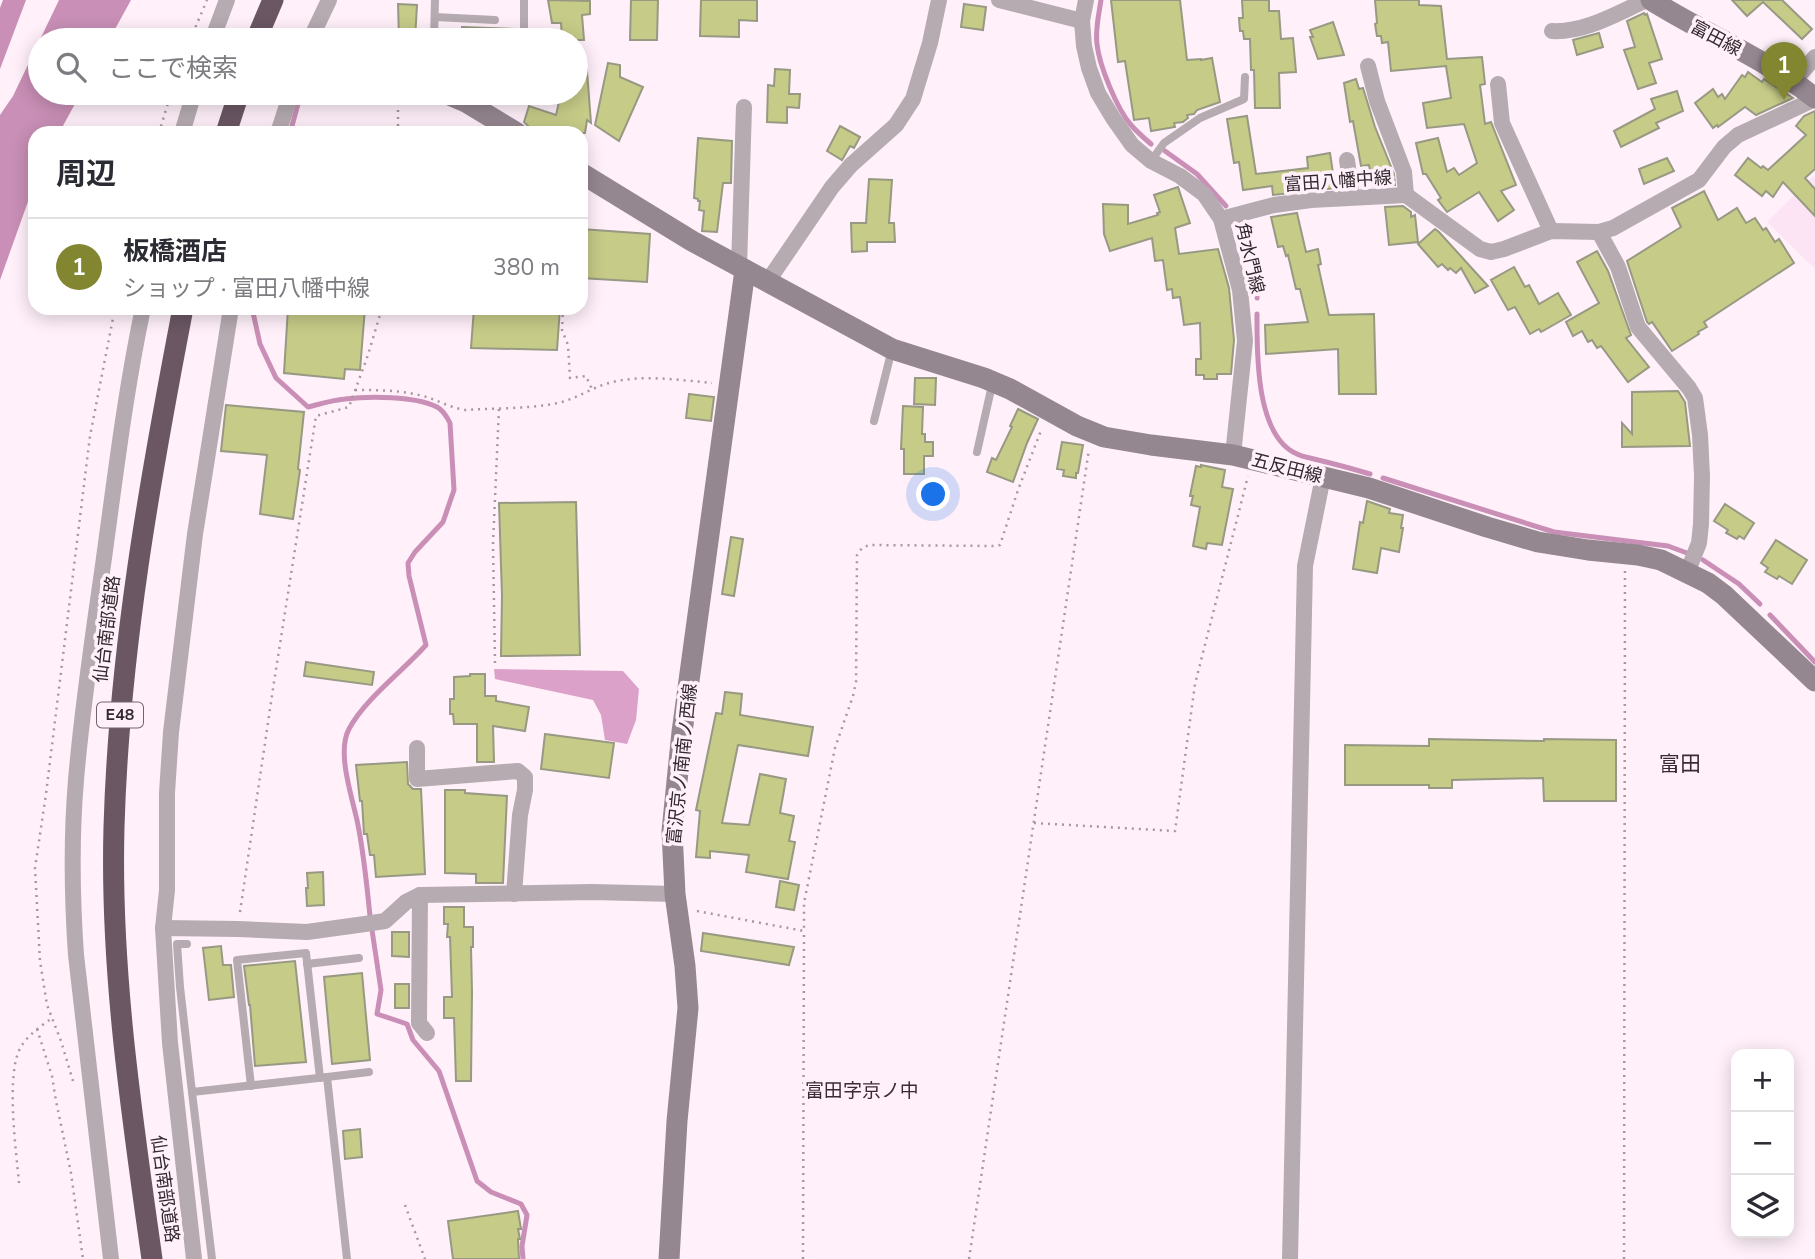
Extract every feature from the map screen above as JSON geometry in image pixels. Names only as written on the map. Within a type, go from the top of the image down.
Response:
[{"type":"highway","points":[[261,28],[273,0]]},
{"type":"highway","points":[[228,126],[235,105]]},
{"type":"highway","name":"仙台南部道路","points":[[152,1259],[123,1043],[116,955],[114,829],[119,717],[139,556],[182,315]]},
{"type":"highway","name":"仙台南部道路","points":[[133,1125],[146,1259]]},
{"type":"street","points":[[216,28],[227,0]]},
{"type":"street","points":[[316,28],[329,0]]},
{"type":"street","points":[[768,281],[832,187],[850,165],[896,125],[913,99],[930,43],[939,0]]},
{"type":"street","points":[[999,0],[1082,21]]},
{"type":"street","name":"角水門線","points":[[1086,0],[1082,21],[1084,46],[1098,93],[1132,145],[1151,162],[1180,176],[1204,194],[1222,219],[1240,290],[1245,341],[1243,457]]},
{"type":"street","points":[[1552,31],[1573,30],[1649,0]]},
{"type":"street","name":"富田線","points":[[1649,0],[1794,81],[1815,99]]},
{"type":"street","points":[[1794,81],[1815,57]]},
{"type":"street","points":[[1368,66],[1377,101],[1404,172],[1406,195]]},
{"type":"street","points":[[1498,85],[1502,123],[1550,231]]},
{"type":"street","name":"富田八幡中線","points":[[1222,219],[1274,205],[1406,195],[1480,249],[1491,252],[1504,250],[1550,231],[1599,232],[1613,228],[1699,180],[1724,147],[1738,135],[1815,99]]},
{"type":"street","points":[[184,126],[190,105]]},
{"type":"street","points":[[280,126],[287,105]]},
{"type":"street","points":[[476,105],[507,126]]},
{"type":"street","points":[[742,268],[744,107]]},
{"type":"street","points":[[1347,160],[1352,197]]},
{"type":"street","name":"五反田線","points":[[588,177],[692,241],[892,349],[1010,389],[1048,412],[1104,437],[1243,457],[1369,488],[1538,542],[1661,560],[1708,583],[1724,595],[1815,681]]},
{"type":"street","points":[[1599,232],[1618,267],[1638,327],[1695,398],[1700,435],[1701,524],[1699,543],[1691,564],[1684,570]]},
{"type":"street","name":"富沢京ノ南南ノ西線","points":[[668,1259],[688,1008],[676,901],[672,831],[742,268]]},
{"type":"street","points":[[111,1259],[76,955],[72,843],[76,779],[90,663],[131,365],[142,315]]},
{"type":"street","points":[[194,1259],[170,1042],[163,928],[167,890],[166,793],[195,534],[230,315]]},
{"type":"street","points":[[1290,1259],[1305,566],[1322,477]]},
{"type":"street","points":[[417,748],[417,779],[518,771],[525,777],[514,894]]},
{"type":"street","points":[[163,928],[307,932],[385,921],[407,902],[420,895],[592,892],[676,901]]},
{"type":"street","points":[[420,895],[419,1023],[427,1033]]},
{"type":"street","points":[[419,994],[436,994]]},
{"type":"lane","points":[[435,0],[435,28]]},
{"type":"lane","points":[[524,0],[524,28]]},
{"type":"lane","points":[[435,17],[495,20]]},
{"type":"lane","points":[[1151,162],[1164,143],[1200,118],[1244,99],[1245,77]]},
{"type":"lane","points":[[874,421],[892,349]]},
{"type":"lane","points":[[977,452],[993,382]]},
{"type":"lane","points":[[187,944],[177,944],[212,1259]]},
{"type":"lane","points":[[251,1086],[237,960],[306,953],[347,1259]]},
{"type":"lane","points":[[307,964],[359,958]]},
{"type":"lane","points":[[192,1092],[369,1072]]},
{"type":"path","points":[[195,28],[207,0]]},
{"type":"path","points":[[161,126],[167,105]]},
{"type":"path","points":[[398,105],[398,126]]},
{"type":"path","points":[[238,929],[316,416],[349,407],[380,315]]},
{"type":"path","points":[[563,315],[562,330],[568,345],[570,378],[586,376],[592,390]]},
{"type":"path","points":[[355,390],[408,393],[466,410],[558,403],[610,383],[641,379],[678,379],[729,385]]},
{"type":"path","points":[[495,663],[493,544],[499,408]]},
{"type":"path","points":[[803,1259],[804,903],[835,748],[856,682],[857,555],[862,548],[869,545],[1000,545],[1048,412]]},
{"type":"path","points":[[969,1259],[1092,432]]},
{"type":"path","points":[[1034,823],[1175,831],[1195,684],[1243,457]]},
{"type":"path","points":[[1624,1259],[1625,553]]},
{"type":"path","points":[[676,901],[804,931]]},
{"type":"path","points":[[19,1184],[13,1106],[14,1071],[19,1051],[37,1029],[52,1018]]},
{"type":"path","points":[[37,1029],[52,1076],[71,1173],[83,1259]]},
{"type":"path","points":[[405,1205],[425,1259]]},
{"type":"shaded area","points":[[3,0],[26,0],[0,69],[0,8]]},
{"type":"shaded area","points":[[59,0],[131,0],[116,28],[46,28]]},
{"type":"shaded area","points":[[28,65],[28,105],[74,105],[63,126],[28,126],[28,202],[0,280],[0,115],[13,96]]},
{"type":"shaded area","points":[[1813,176],[1815,179],[1815,269],[1767,222]]},
{"type":"shaded area","points":[[494,669],[623,671],[639,689],[636,720],[627,744],[605,740],[601,715],[593,700],[495,679]]},
{"type":"building","points":[[548,0],[590,1],[590,14],[582,15],[583,28],[561,28],[561,23],[552,23]]},
{"type":"building","points":[[631,0],[658,0],[657,40],[630,40]]},
{"type":"building","points":[[701,0],[757,0],[757,21],[739,20],[739,37],[700,36]]},
{"type":"building","points":[[1111,0],[1180,0],[1187,60],[1212,58],[1220,102],[1187,115],[1188,118],[1183,122],[1174,123],[1175,127],[1151,131],[1149,118],[1134,120],[1125,61],[1118,62]]},
{"type":"building","points":[[1242,0],[1269,0],[1269,11],[1279,11],[1281,39],[1293,38],[1296,72],[1279,73],[1280,108],[1255,108],[1250,39],[1244,39],[1243,31],[1240,31],[1239,18],[1243,18]]},
{"type":"building","points":[[1375,0],[1419,0],[1419,5],[1441,6],[1447,59],[1482,57],[1485,84],[1480,85],[1485,124],[1491,122],[1516,185],[1501,191],[1514,210],[1498,221],[1479,192],[1447,212],[1426,174],[1423,174],[1416,143],[1438,138],[1447,172],[1454,168],[1459,175],[1477,163],[1464,124],[1427,128],[1423,103],[1451,98],[1446,66],[1391,71],[1388,42],[1382,43],[1381,36],[1377,36]]},
{"type":"building","points":[[1732,0],[1782,0],[1812,29],[1802,39],[1763,2],[1747,16]]},
{"type":"building","points":[[398,4],[417,5],[416,28],[399,28]]},
{"type":"building","points":[[964,4],[986,7],[983,30],[961,27]]},
{"type":"building","points":[[1647,14],[1662,59],[1649,63],[1656,83],[1638,89],[1624,50],[1635,47],[1627,21]]},
{"type":"building","points":[[1333,22],[1344,55],[1318,59],[1310,30]]},
{"type":"building","points":[[1599,33],[1603,47],[1577,55],[1573,40]]},
{"type":"building","points":[[608,63],[620,65],[620,77],[643,87],[619,141],[595,125]]},
{"type":"building","points":[[775,69],[790,70],[789,94],[800,94],[799,108],[787,107],[787,123],[767,122],[768,85],[774,86]]},
{"type":"building","points":[[1748,72],[1793,98],[1756,115],[1745,107],[1713,128],[1695,103],[1713,89],[1718,97],[1722,94],[1725,99],[1742,75],[1745,77]]},
{"type":"building","points":[[1356,79],[1359,89],[1363,88],[1394,174],[1395,185],[1373,186],[1369,165],[1361,166],[1344,83]]},
{"type":"building","points":[[588,84],[591,123],[587,120],[586,126],[528,126],[524,122],[529,106],[556,115],[558,105],[588,105]]},
{"type":"building","points":[[1677,91],[1683,111],[1656,123],[1659,128],[1621,147],[1614,131],[1655,109],[1651,99]]},
{"type":"building","points":[[1815,111],[1815,169],[1805,178],[1815,189],[1815,216],[1783,182],[1773,197],[1766,191],[1762,196],[1735,175],[1748,158],[1768,170],[1806,135],[1796,126],[1804,116]]},
{"type":"building","points":[[1247,116],[1256,174],[1308,168],[1307,157],[1330,153],[1337,188],[1273,195],[1272,186],[1243,190],[1239,162],[1234,163],[1227,119]]},
{"type":"building","points":[[840,126],[860,137],[854,148],[850,146],[842,160],[827,151]]},
{"type":"building","points":[[698,138],[732,141],[731,183],[723,183],[717,232],[702,231],[704,211],[699,210],[700,201],[694,198]]},
{"type":"building","points":[[1667,158],[1674,171],[1644,184],[1639,169]]},
{"type":"building","points":[[869,179],[892,180],[889,223],[894,223],[895,242],[867,242],[867,251],[852,252],[851,223],[866,223]]},
{"type":"building","points":[[1178,187],[1190,223],[1175,228],[1179,254],[1218,249],[1229,288],[1234,340],[1231,374],[1217,374],[1217,379],[1204,379],[1204,375],[1196,375],[1196,359],[1201,359],[1200,323],[1184,325],[1180,297],[1173,298],[1172,289],[1167,290],[1163,260],[1155,261],[1152,238],[1110,251],[1104,234],[1103,204],[1128,205],[1128,224],[1158,215],[1160,212],[1154,195]]},
{"type":"building","points":[[1704,191],[1718,220],[1737,208],[1746,223],[1755,218],[1775,242],[1779,239],[1794,263],[1704,322],[1707,327],[1672,351],[1652,322],[1647,322],[1627,261],[1681,227],[1672,208]]},
{"type":"building","points":[[1403,206],[1411,212],[1411,217],[1415,215],[1418,242],[1389,245],[1385,207]]},
{"type":"building","points":[[1297,213],[1306,252],[1318,249],[1321,264],[1318,265],[1329,315],[1374,314],[1376,394],[1339,394],[1338,349],[1266,354],[1265,325],[1308,322],[1300,289],[1296,289],[1288,255],[1286,256],[1283,246],[1278,247],[1271,217]]},
{"type":"building","points":[[1435,229],[1488,286],[1475,293],[1461,268],[1456,273],[1442,264],[1438,267],[1418,244]]},
{"type":"building","points":[[588,230],[650,234],[647,282],[588,278]]},
{"type":"building","points":[[1597,251],[1608,271],[1631,335],[1626,338],[1649,367],[1628,382],[1601,346],[1597,348],[1592,340],[1588,342],[1582,331],[1573,336],[1566,322],[1599,303],[1577,262]]},
{"type":"building","points":[[1514,267],[1525,287],[1529,285],[1539,304],[1558,293],[1571,315],[1541,332],[1539,329],[1530,334],[1515,307],[1508,310],[1491,280]]},
{"type":"building","points":[[288,315],[364,315],[360,370],[345,369],[344,379],[284,373]]},
{"type":"building","points":[[473,315],[560,315],[557,350],[471,348]]},
{"type":"building","points":[[915,378],[936,378],[935,405],[914,404]]},
{"type":"building","points":[[1678,391],[1685,402],[1690,446],[1622,447],[1622,423],[1632,434],[1632,392]]},
{"type":"building","points":[[689,394],[714,397],[711,421],[686,418]]},
{"type":"building","points":[[226,405],[304,412],[293,519],[260,514],[267,455],[221,451]]},
{"type":"building","points":[[903,406],[923,407],[922,434],[925,434],[925,442],[933,442],[933,456],[924,456],[924,474],[904,474],[904,449],[901,449]]},
{"type":"building","points":[[1018,409],[1038,419],[1013,482],[987,472],[992,458],[996,460]]},
{"type":"building","points":[[1062,442],[1083,445],[1076,478],[1063,476],[1064,470],[1057,469]]},
{"type":"building","points":[[1196,466],[1225,470],[1222,487],[1233,489],[1222,545],[1207,543],[1206,549],[1193,546],[1200,507],[1191,505],[1193,496],[1190,496]]},
{"type":"building","points":[[1367,501],[1390,509],[1389,513],[1403,515],[1399,552],[1381,548],[1377,573],[1353,569],[1360,522],[1363,523]]},
{"type":"building","points":[[576,502],[580,655],[501,656],[499,503]]},
{"type":"building","points":[[1725,504],[1754,523],[1744,539],[1739,536],[1737,539],[1726,533],[1728,530],[1714,521]]},
{"type":"building","points":[[731,537],[743,539],[734,596],[722,594]]},
{"type":"building","points":[[1776,540],[1807,560],[1792,584],[1765,572],[1768,568],[1761,563]]},
{"type":"building","points":[[306,662],[374,672],[372,685],[304,676]]},
{"type":"building","points":[[485,674],[485,696],[496,696],[496,701],[529,707],[525,731],[493,726],[494,762],[477,762],[477,724],[454,724],[453,714],[450,714],[450,699],[454,699],[454,677]]},
{"type":"building","points":[[725,692],[742,694],[740,715],[813,727],[808,756],[738,745],[722,823],[749,825],[760,774],[786,779],[780,813],[794,816],[789,841],[795,842],[788,879],[746,872],[749,855],[710,851],[710,858],[696,857],[700,811],[696,810],[716,713],[722,714]]},
{"type":"building","points":[[545,734],[614,743],[609,778],[541,769]]},
{"type":"building","points":[[1429,739],[1616,740],[1616,801],[1544,801],[1543,778],[1452,780],[1452,788],[1429,788],[1429,785],[1345,785],[1345,745],[1429,746]]},
{"type":"building","points":[[407,762],[408,784],[413,789],[421,789],[425,874],[376,877],[374,855],[370,855],[367,834],[364,834],[356,765]]},
{"type":"building","points":[[445,790],[507,796],[503,883],[476,883],[476,874],[445,873]]},
{"type":"building","points":[[323,872],[324,905],[307,906],[307,873]]},
{"type":"building","points":[[780,881],[799,885],[794,910],[776,907]]},
{"type":"building","points":[[444,907],[464,907],[464,927],[473,927],[471,1081],[456,1081],[454,1018],[444,1018],[444,997],[452,997],[450,937],[447,937],[448,924],[444,924]]},
{"type":"building","points":[[392,932],[409,932],[409,957],[392,956]]},
{"type":"building","points":[[703,933],[794,947],[789,965],[701,951]]},
{"type":"building","points":[[221,946],[223,965],[231,965],[234,997],[209,1000],[203,948]]},
{"type":"building","points":[[295,961],[306,1062],[255,1066],[244,966]]},
{"type":"building","points":[[362,973],[370,1060],[332,1064],[324,977]]},
{"type":"building","points":[[395,984],[409,984],[409,1008],[395,1008]]},
{"type":"building","points":[[360,1129],[362,1157],[345,1159],[343,1131]]},
{"type":"building","points":[[518,1211],[521,1229],[518,1229],[519,1259],[453,1259],[448,1221]]},
{"type":"waterway","points":[[1101,0],[1097,38],[1098,53],[1105,75],[1126,118],[1151,144]]},
{"type":"waterway","points":[[292,126],[298,105]]},
{"type":"waterway","points":[[1165,151],[1197,174],[1226,206]]},
{"type":"waterway","points":[[1238,224],[1253,260]]},
{"type":"waterway","points":[[1256,274],[1257,298]]},
{"type":"waterway","points":[[1257,314],[1261,391],[1273,430],[1283,444],[1297,454],[1370,474]]},
{"type":"waterway","points":[[254,315],[260,344],[276,378],[308,407],[355,398],[405,399],[437,407],[450,423],[454,490],[443,522],[408,563],[426,645],[374,696],[356,718],[345,739],[345,763],[360,836],[370,916]]},
{"type":"waterway","points":[[1383,478],[1554,532],[1668,546],[1687,553]]},
{"type":"waterway","points":[[1703,560],[1739,584],[1760,604]]},
{"type":"waterway","points":[[1770,615],[1815,662]]},
{"type":"waterway","points":[[372,930],[381,990],[377,1014],[407,1024],[413,1040],[439,1071],[477,1181],[491,1192],[521,1204],[527,1215],[522,1246],[523,1259]]},
{"type":"place","name":"板橋酒店","points":[[1784,100]]},
{"type":"district","name":"富田","points":[[1680,764]]},
{"type":"district","name":"富田字京ノ中","points":[[862,1091]]}]
